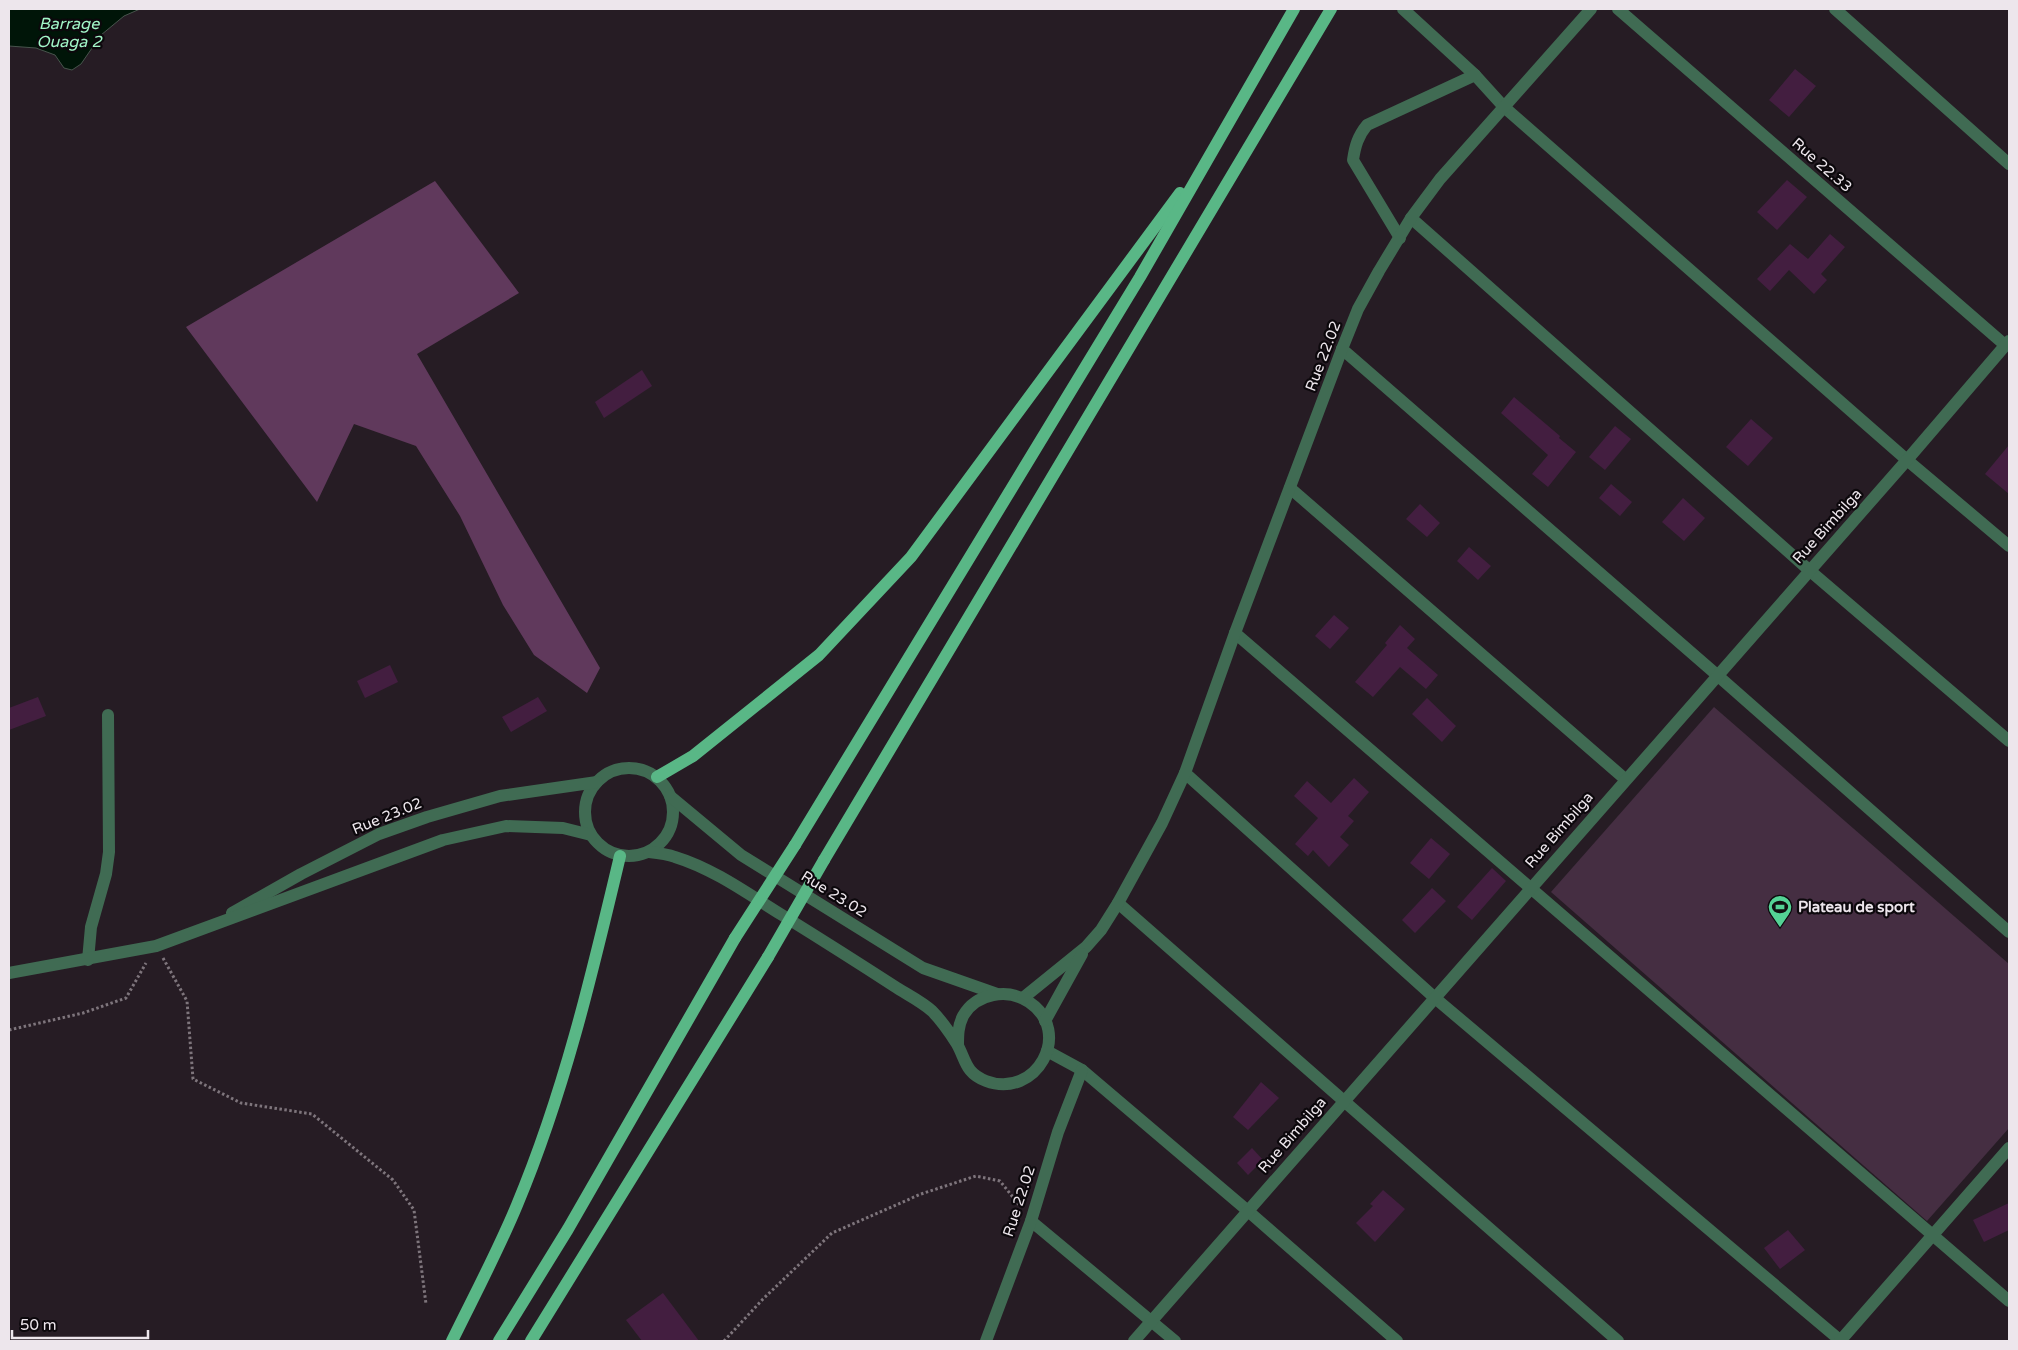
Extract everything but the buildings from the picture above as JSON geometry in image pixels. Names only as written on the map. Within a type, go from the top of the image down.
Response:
[{"type":"main road","points":[[499,1341],[568,1229],[735,938],[795,844],[1135,285],[1294,9]]},
{"type":"main road","points":[[531,1341],[768,957],[1331,9]]},
{"type":"main road","points":[[657,777],[693,756],[819,655],[911,557],[1216,145]]},
{"type":"main road","points":[[452,1341],[517,1205],[560,1088],[600,940],[620,856]]},
{"type":"street","points":[[1403,9],[1475,75],[1504,107],[1907,460],[2009,546]]},
{"type":"street","name":"Rue 22.02","points":[[1185,773],[1235,633],[1358,310],[1411,218],[1440,179],[1591,9]]},
{"type":"street","name":"Rue 22.33","points":[[1618,9],[2007,343]]},
{"type":"street","points":[[1835,9],[2009,164]]},
{"type":"street","points":[[1400,238],[1354,160],[1355,146],[1360,134],[1367,125],[1475,75]]},
{"type":"street","points":[[1411,218],[1809,570],[2009,741]]},
{"type":"street","name":"Rue Bimbilga","points":[[1134,1341],[1717,674],[1907,460],[2007,343]]},
{"type":"street","points":[[1342,349],[1717,674],[2009,932]]},
{"type":"street","points":[[1290,488],[1626,779]]},
{"type":"street","points":[[1235,633],[2009,1301]]},
{"type":"street","points":[[88,960],[91,927],[106,874],[108,852],[108,715]]},
{"type":"street","name":"Rue 23.02","points":[[206,927],[301,874],[379,834],[427,817],[500,796],[597,782],[602,776],[615,770],[630,768],[644,770],[657,777],[670,796],[673,816],[670,830],[650,852]]},
{"type":"street","points":[[620,856],[635,856],[650,852],[675,856],[728,882],[931,1010],[958,1046],[963,1060],[972,1072],[985,1081],[1000,1084],[1016,1083],[1030,1076],[1041,1065],[1047,1051],[1049,1039],[1045,1021],[1034,1005],[1023,998],[1086,947],[1101,930],[1162,823],[1185,773],[1435,998],[1840,1341],[2009,1148]]},
{"type":"street","points":[[591,835],[587,828],[584,814],[586,799],[597,782]]},
{"type":"street","name":"Rue 23.02","points":[[670,796],[741,855],[923,968],[997,994],[1010,994],[1023,998]]},
{"type":"street","name":"Rue 23.02","points":[[9,974],[156,946],[270,906],[443,840],[506,826],[563,828],[591,835],[606,851],[620,856]]},
{"type":"street","points":[[1118,903],[1618,1341]]},
{"type":"street","points":[[1045,1021],[1086,947]]},
{"type":"street","points":[[958,1046],[958,1030],[964,1016],[972,1005],[983,998],[997,994]]},
{"type":"street","points":[[1047,1051],[1082,1070],[1397,1341]]},
{"type":"street","name":"Rue 22.02","points":[[986,1341],[1031,1221],[1058,1132],[1082,1070]]},
{"type":"street","points":[[1031,1221],[1175,1341]]},
{"type":"path","points":[[9,1030],[83,1013],[126,998],[156,946]]},
{"type":"path","points":[[156,946],[187,1001],[193,1079],[241,1103],[312,1114],[393,1180],[414,1210],[426,1304]]},
{"type":"path","points":[[724,1341],[763,1299],[832,1233],[921,1194],[976,1176],[1000,1181],[1031,1221]]},
{"type":"shaded area","points":[[435,181],[519,293],[417,354],[600,668],[587,693],[534,655],[503,605],[460,516],[416,446],[354,424],[317,502],[186,327]]},
{"type":"shaded area","name":"Plateau de sport","points":[[1714,707],[2009,964],[2009,1128],[1927,1221],[1551,892]]},
{"type":"water","name":"Barrage Ouaga 2","points":[[9,9],[140,9],[124,16],[101,35],[81,64],[72,70],[64,68],[55,55],[36,48],[9,46]]},
{"type":"place","name":"Plateau de sport","points":[[1780,928]]}]
